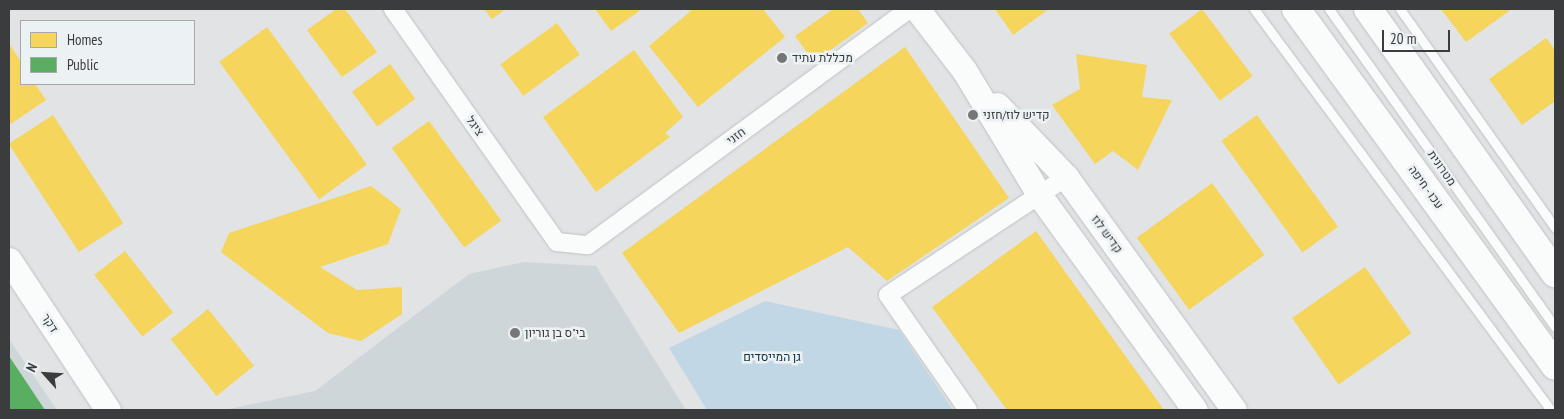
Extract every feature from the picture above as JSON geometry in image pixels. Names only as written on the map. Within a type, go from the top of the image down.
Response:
[{"type":"highway","name":"עכו - חיפה","points":[[1296,9],[1555,366]]},
{"type":"highway","points":[[1368,9],[1555,273]]},
{"type":"street","name":"ציגל","points":[[393,9],[557,242]]},
{"type":"street","name":"חזני","points":[[557,242],[588,244],[909,9]]},
{"type":"street","name":"קדיש לוז","points":[[917,9],[964,70],[1066,177],[1234,410]]},
{"type":"street","name":"קדיש לוז","points":[[964,70],[1040,196],[1195,410]]},
{"type":"street","points":[[968,410],[888,295],[1066,177]]},
{"type":"street","name":"דקר","points":[[9,260],[108,410]]},
{"type":"lane","points":[[1254,9],[1551,410]]},
{"type":"lane","name":"מטרונית","points":[[1329,9],[1555,327]]},
{"type":"lane","points":[[1400,9],[1555,228]]},
{"type":"shaded area","name":"בי\"ס בן גוריון","points":[[524,262],[596,266],[686,410],[224,410],[315,391],[469,274]]},
{"type":"shaded area","points":[[9,339],[57,410],[9,410]]},
{"type":"green space","name":"גן המייסדים","points":[[765,301],[899,330],[953,410],[707,410],[669,348]]},
{"type":"building: Homes","points":[[336,9],[345,9],[377,52],[342,77],[307,30]]},
{"type":"building: Homes","points":[[484,9],[506,9],[492,19]]},
{"type":"building: Homes","points":[[595,9],[642,9],[611,31]]},
{"type":"building: Homes","points":[[693,9],[763,9],[785,37],[698,107],[649,46]]},
{"type":"building: Homes","points":[[833,9],[858,9],[868,23],[814,62],[795,36]]},
{"type":"building: Homes","points":[[995,9],[1049,9],[1013,35]]},
{"type":"building: Homes","points":[[1202,9],[1253,76],[1220,101],[1169,34]]},
{"type":"building: Homes","points":[[1441,9],[1512,9],[1466,42]]},
{"type":"building: Homes","points":[[557,23],[580,55],[523,96],[500,64]]},
{"type":"building: Homes","points":[[267,27],[367,165],[319,199],[219,62]]},
{"type":"building: Homes","points":[[1546,38],[1555,50],[1555,101],[1522,125],[1489,79]]},
{"type":"building: Homes","points":[[9,43],[20,60],[20,85],[36,85],[46,100],[9,125]]},
{"type":"building: Homes","points":[[905,47],[1009,198],[887,281],[848,247],[679,333],[622,253]]},
{"type":"building: Homes","points":[[634,50],[683,117],[665,133],[670,137],[596,192],[543,117]]},
{"type":"building: Homes","points":[[1076,54],[1147,65],[1142,97],[1172,100],[1138,170],[1113,151],[1095,164],[1052,105],[1080,89]]},
{"type":"building: Homes","points":[[390,64],[415,99],[377,126],[352,92]]},
{"type":"building: Homes","points":[[53,115],[123,223],[79,252],[9,145]]},
{"type":"building: Homes","points":[[1257,115],[1338,227],[1303,253],[1221,141]]},
{"type":"building: Homes","points":[[429,121],[501,221],[464,248],[392,148]]},
{"type":"building: Homes","points":[[1212,183],[1264,255],[1189,310],[1137,238]]},
{"type":"building: Homes","points":[[371,186],[401,209],[388,244],[320,267],[357,290],[402,287],[402,314],[361,341],[328,333],[221,252],[229,233]]},
{"type":"building: Homes","points":[[1036,231],[1164,410],[1007,410],[932,307]]},
{"type":"building: Homes","points":[[125,251],[173,312],[142,336],[94,275]]},
{"type":"building: Homes","points":[[1365,267],[1411,333],[1339,384],[1292,318]]},
{"type":"building: Homes","points":[[208,309],[254,366],[217,396],[171,339]]},
{"type":"building: Public","points":[[9,356],[45,410],[9,410]]},
{"type":"place","name":"מכללת עתיד","points":[[782,58]]},
{"type":"place","name":"קדיש לוז/חזני","points":[[973,115]]},
{"type":"place","name":"בי\"ס בן גוריון","points":[[515,333]]}]
